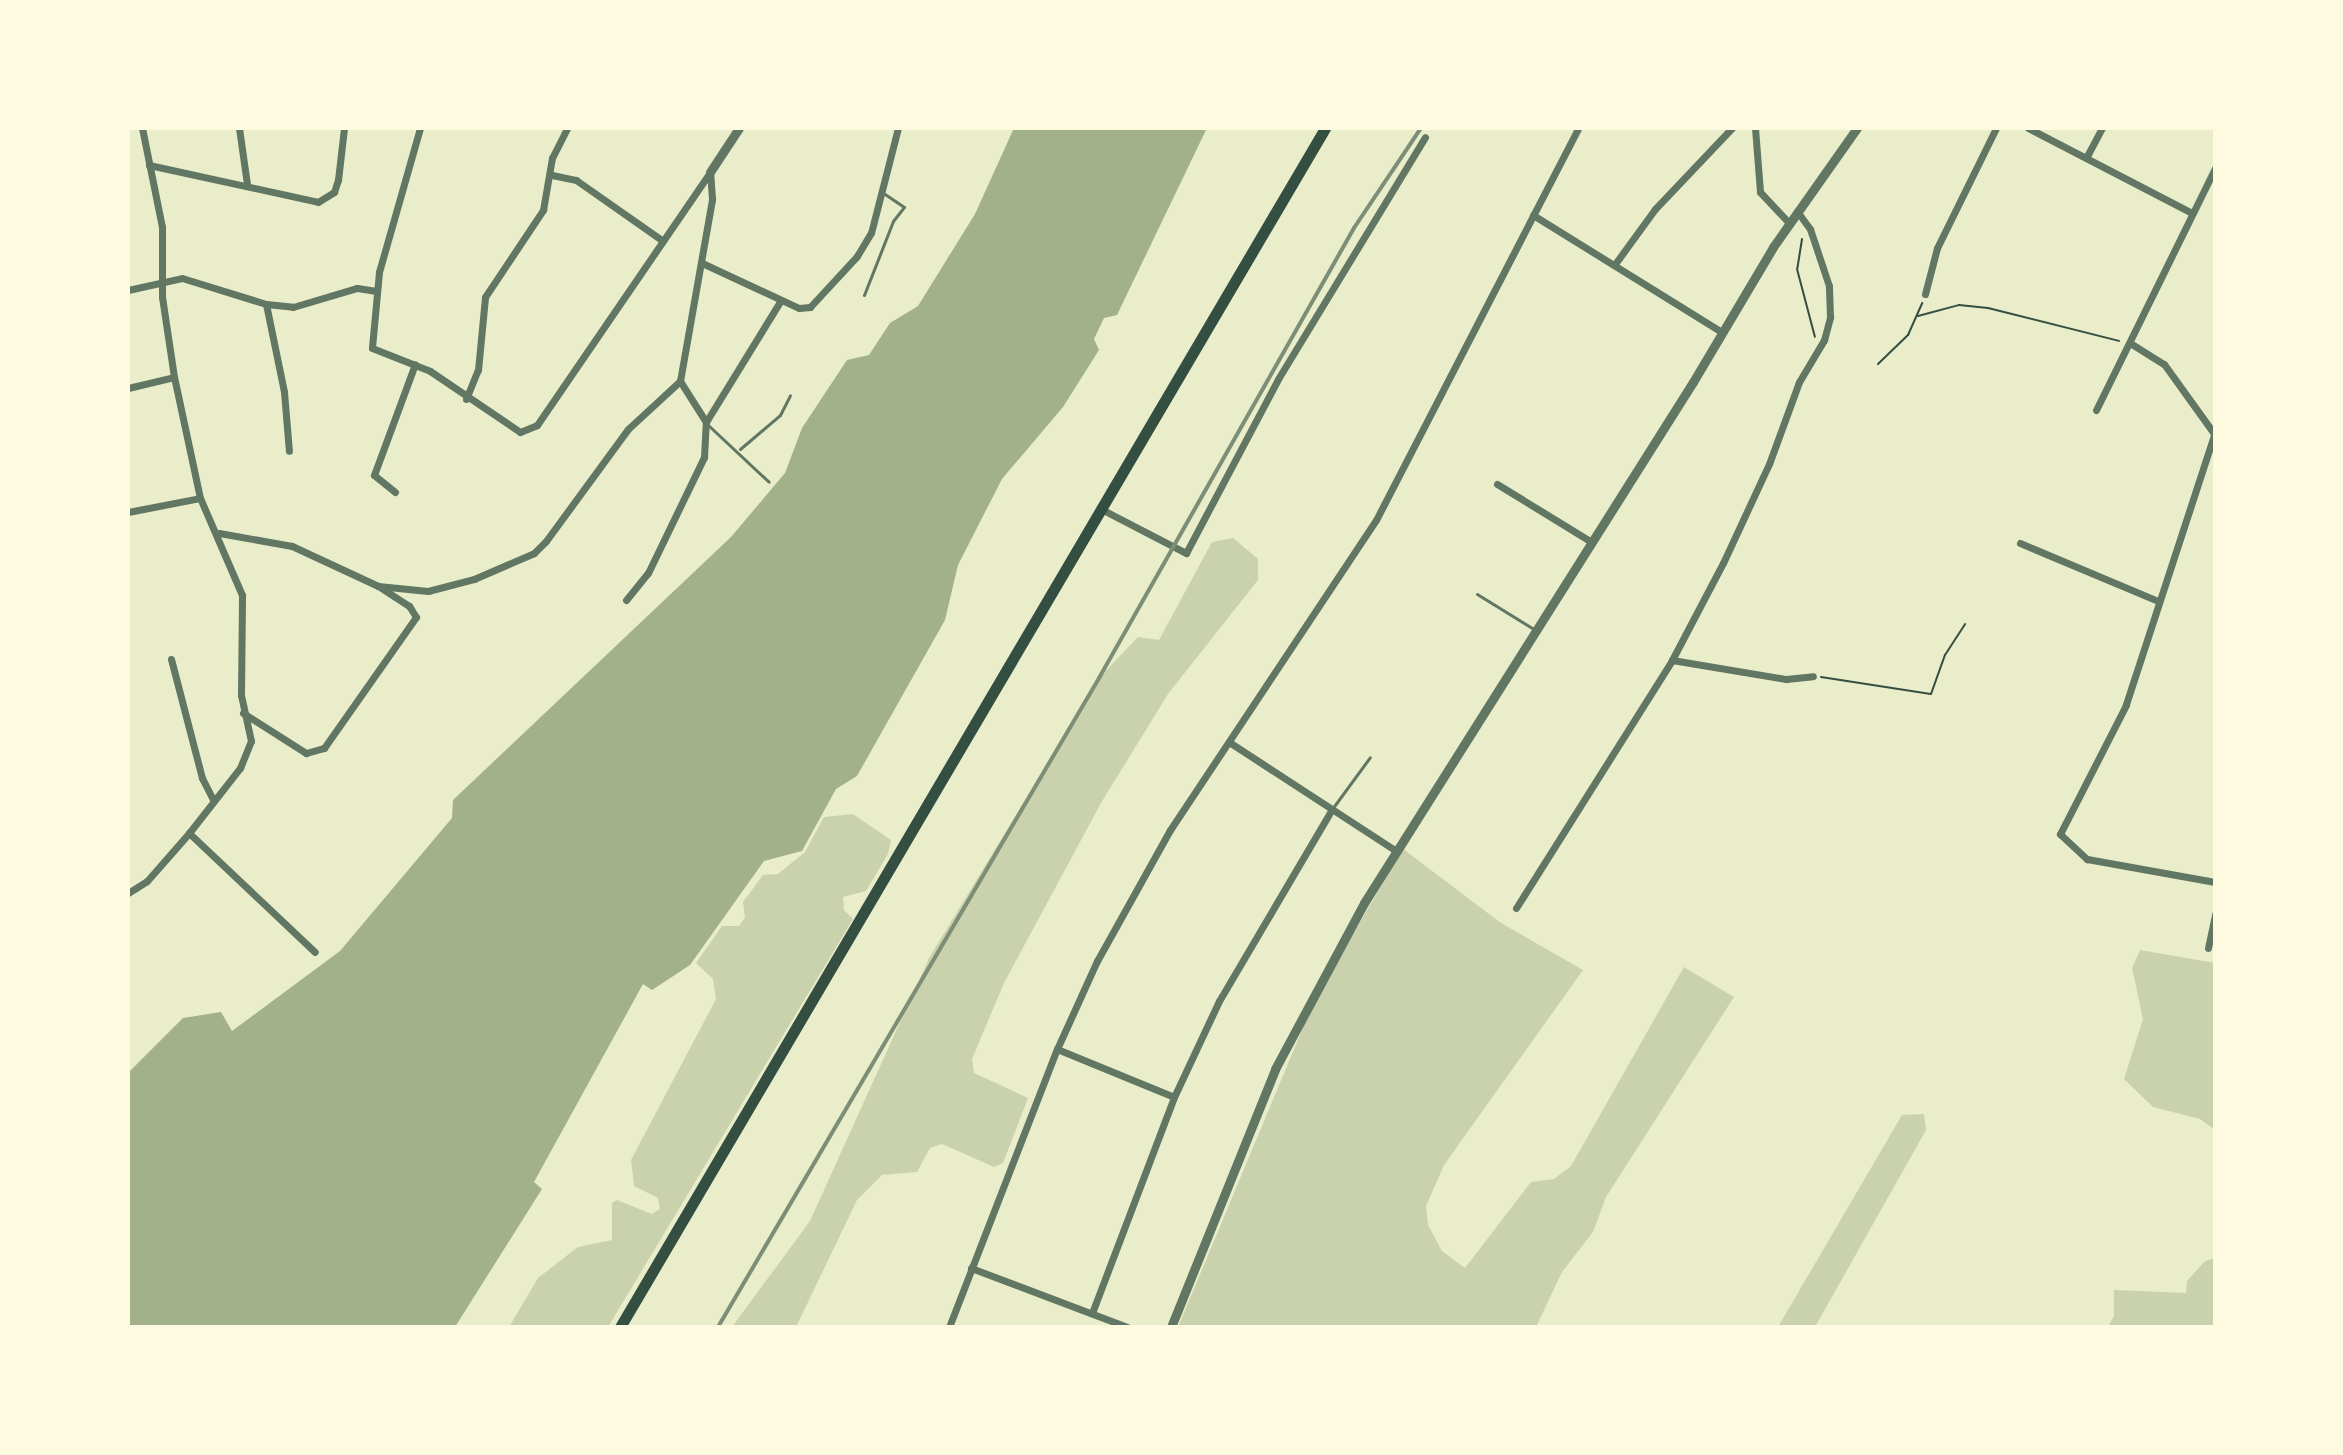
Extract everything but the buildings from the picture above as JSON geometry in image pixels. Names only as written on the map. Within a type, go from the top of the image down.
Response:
[{"type":"main road","points":[[620,1327],[1325,128]]},
{"type":"street","points":[[128,893],[147,881],[189,833],[248,753],[250,731],[243,713],[245,616],[219,533],[200,498],[174,377],[162,227],[142,128]]},
{"type":"street","points":[[239,128],[247,184]]},
{"type":"street","points":[[149,165],[247,184],[302,199],[326,199],[338,180],[344,128]]},
{"type":"street","points":[[420,128],[375,291],[372,348],[415,364],[509,428],[527,432],[537,425],[739,128]]},
{"type":"street","points":[[466,399],[478,370],[485,297],[543,210],[552,175],[552,158],[567,128]]},
{"type":"street","points":[[702,263],[805,309],[832,285],[871,233],[898,128]]},
{"type":"street","points":[[949,1327],[1057,1049],[1163,841],[1376,520],[1578,128]]},
{"type":"street","points":[[1615,264],[1655,209],[1732,128]]},
{"type":"street","points":[[1755,128],[1760,192],[1789,223]]},
{"type":"street","points":[[1171,1327],[1275,1069],[1396,851],[1789,223],[1857,128]]},
{"type":"street","points":[[1925,294],[1937,248],[1996,128]]},
{"type":"street","points":[[2028,128],[2192,213]]},
{"type":"street","points":[[2086,158],[2102,128]]},
{"type":"street","points":[[1101,509],[1186,553],[1278,379],[1425,137]]},
{"type":"street","points":[[2096,410],[2215,168]]},
{"type":"street","points":[[378,586],[428,591],[450,587],[534,553],[628,429],[680,381],[712,199],[710,172]]},
{"type":"street","points":[[552,175],[576,180],[663,241]]},
{"type":"street","points":[[1516,908],[1672,660],[1723,563],[1769,464],[1794,393],[1818,349],[1831,301],[1810,229],[1797,211]]},
{"type":"street","points":[[1533,215],[1722,332]]},
{"type":"street","points":[[128,290],[182,278],[266,304],[293,307],[357,288],[375,291]]},
{"type":"street","points":[[626,600],[648,573],[704,457],[706,422],[781,300]]},
{"type":"street","points":[[266,304],[284,392],[289,451]]},
{"type":"street","points":[[2130,343],[2164,364],[2214,435],[2126,705],[2060,834],[2064,843],[2087,859],[2215,882]]},
{"type":"street","points":[[395,492],[374,475],[415,364]]},
{"type":"street","points":[[128,388],[174,377]]},
{"type":"street","points":[[680,381],[706,422]]},
{"type":"street","points":[[1497,484],[1590,541]]},
{"type":"street","points":[[128,512],[200,498]]},
{"type":"street","points":[[219,533],[292,546],[378,586],[409,606],[416,617],[320,752],[309,754],[243,713]]},
{"type":"street","points":[[2020,543],[2158,601]]},
{"type":"street","points":[[171,659],[202,778],[213,800]]},
{"type":"street","points":[[1672,660],[1786,679],[1813,676]]},
{"type":"street","points":[[1229,742],[1396,851]]},
{"type":"street","points":[[1092,1313],[1174,1097],[1259,926],[1331,811]]},
{"type":"street","points":[[189,833],[315,952]]},
{"type":"street","points":[[2208,948],[2215,914]]},
{"type":"street","points":[[1057,1049],[1174,1097]]},
{"type":"street","points":[[971,1268],[1127,1327]]},
{"type":"street","points":[[1097,1327],[1101,1317]]},
{"type":"lane","points":[[864,295],[893,221],[904,207],[883,193]]},
{"type":"lane","points":[[740,449],[780,415],[790,395]]},
{"type":"lane","points":[[706,422],[724,444],[740,449],[769,482]]},
{"type":"lane","points":[[1477,594],[1535,630]]},
{"type":"lane","points":[[1331,811],[1370,757]]},
{"type":"path","points":[[1810,229],[1796,257],[1818,349]]},
{"type":"path","points":[[1878,364],[1895,352],[1918,316],[1925,294]]},
{"type":"path","points":[[1918,316],[1959,305],[1988,308],[2130,343]]},
{"type":"path","points":[[1813,676],[1931,694],[1945,655],[1965,624]]},
{"type":"shaded area","points":[[1014,128],[1207,128],[1117,315],[1104,318],[1094,339],[1099,350],[1063,407],[1002,479],[958,565],[945,620],[857,776],[836,789],[802,851],[764,861],[690,965],[652,990],[643,984],[534,1182],[542,1189],[455,1327],[128,1327],[128,1073],[183,1018],[221,1012],[232,1031],[340,951],[452,818],[453,800],[731,537],[785,473],[802,428],[847,360],[869,355],[890,323],[918,306],[975,214]]},
{"type":"shaded area","points":[[1233,538],[1258,559],[1258,580],[1168,694],[1101,803],[1004,983],[972,1059],[974,1073],[1028,1098],[1003,1163],[994,1167],[942,1144],[930,1148],[917,1172],[882,1175],[857,1200],[796,1327],[732,1327],[810,1221],[929,958],[1099,678],[1138,637],[1159,640],[1212,542]]},
{"type":"shaded area","points":[[853,814],[891,840],[888,854],[866,891],[843,897],[844,910],[853,919],[608,1327],[509,1327],[538,1278],[578,1247],[612,1240],[612,1203],[617,1200],[652,1214],[660,1209],[658,1198],[634,1186],[631,1160],[716,999],[713,979],[696,963],[722,926],[739,926],[745,917],[743,902],[763,875],[778,874],[805,852],[824,817]]},
{"type":"shaded area","points":[[1403,849],[1501,923],[1583,970],[1444,1165],[1426,1206],[1428,1225],[1442,1251],[1465,1268],[1531,1182],[1554,1179],[1571,1166],[1684,967],[1734,997],[1606,1197],[1593,1232],[1562,1272],[1536,1327],[1178,1327],[1315,999]]},
{"type":"shaded area","points":[[2140,950],[2215,963],[2215,1130],[2200,1119],[2153,1107],[2124,1079],[2143,1019],[2132,968]]},
{"type":"shaded area","points":[[1924,1114],[1926,1130],[1815,1327],[1778,1327],[1902,1115]]},
{"type":"shaded area","points":[[2215,1258],[2215,1327],[2108,1327],[2114,1316],[2114,1290],[2186,1293],[2187,1281],[2205,1261]]},
{"type":"railway","points":[[718,1327],[1099,678],[1354,228],[1421,128]]}]
